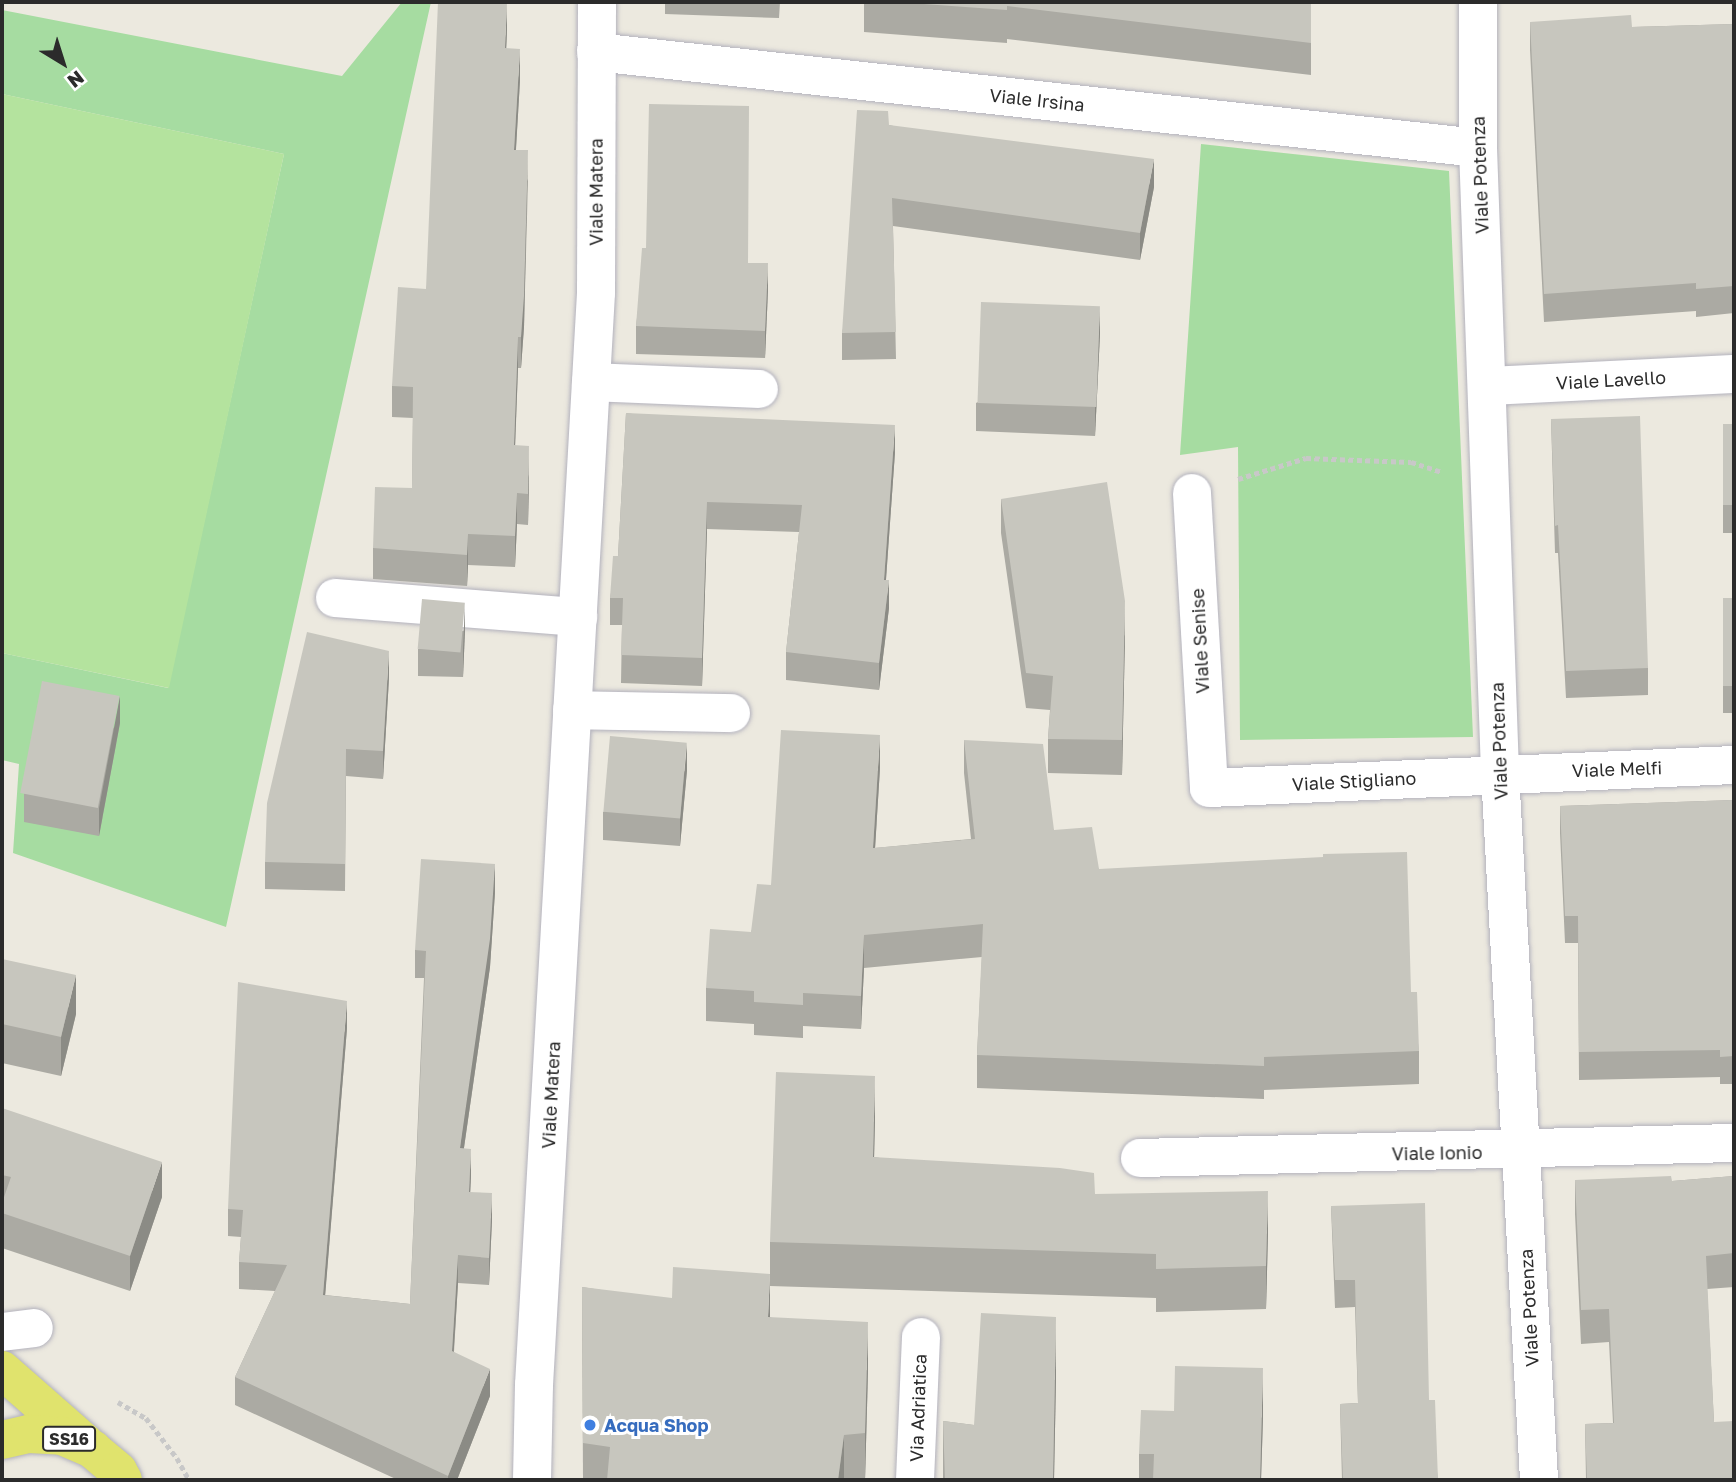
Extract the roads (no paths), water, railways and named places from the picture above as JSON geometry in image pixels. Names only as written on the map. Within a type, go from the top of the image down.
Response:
[{"type":"main road","points":[[2,1370],[92,1449]]},
{"type":"main road","name":"SS16","points":[[2,1440],[29,1434],[62,1436],[92,1449],[118,1471],[123,1480]]},
{"type":"street","name":"Viale Matera","points":[[533,1480],[535,1371],[596,293],[597,2]]},
{"type":"street","name":"Viale Potenza","points":[[1478,2],[1478,148],[1500,773],[1539,1480]]},
{"type":"street","name":"Viale Irsina","points":[[596,52],[1478,148]]},
{"type":"street","name":"Viale Lavello","points":[[1488,386],[1734,374]]},
{"type":"street","points":[[592,382],[759,389]]},
{"type":"street","name":"Viale Senise","points":[[1192,493],[1209,788]]},
{"type":"street","points":[[335,598],[578,617]]},
{"type":"street","points":[[572,710],[731,713]]},
{"type":"street","name":"Viale Melfi","points":[[1500,773],[1734,765]]},
{"type":"street","name":"Viale Stigliano","points":[[1209,788],[1500,773]]},
{"type":"street","name":"Viale Ionio","points":[[1140,1158],[1520,1151],[1734,1143]]},
{"type":"street","name":"Via Adriatica","points":[[915,1480],[921,1336]]},
{"type":"place","name":"Acqua Shop","points":[[590,1425]]}]
